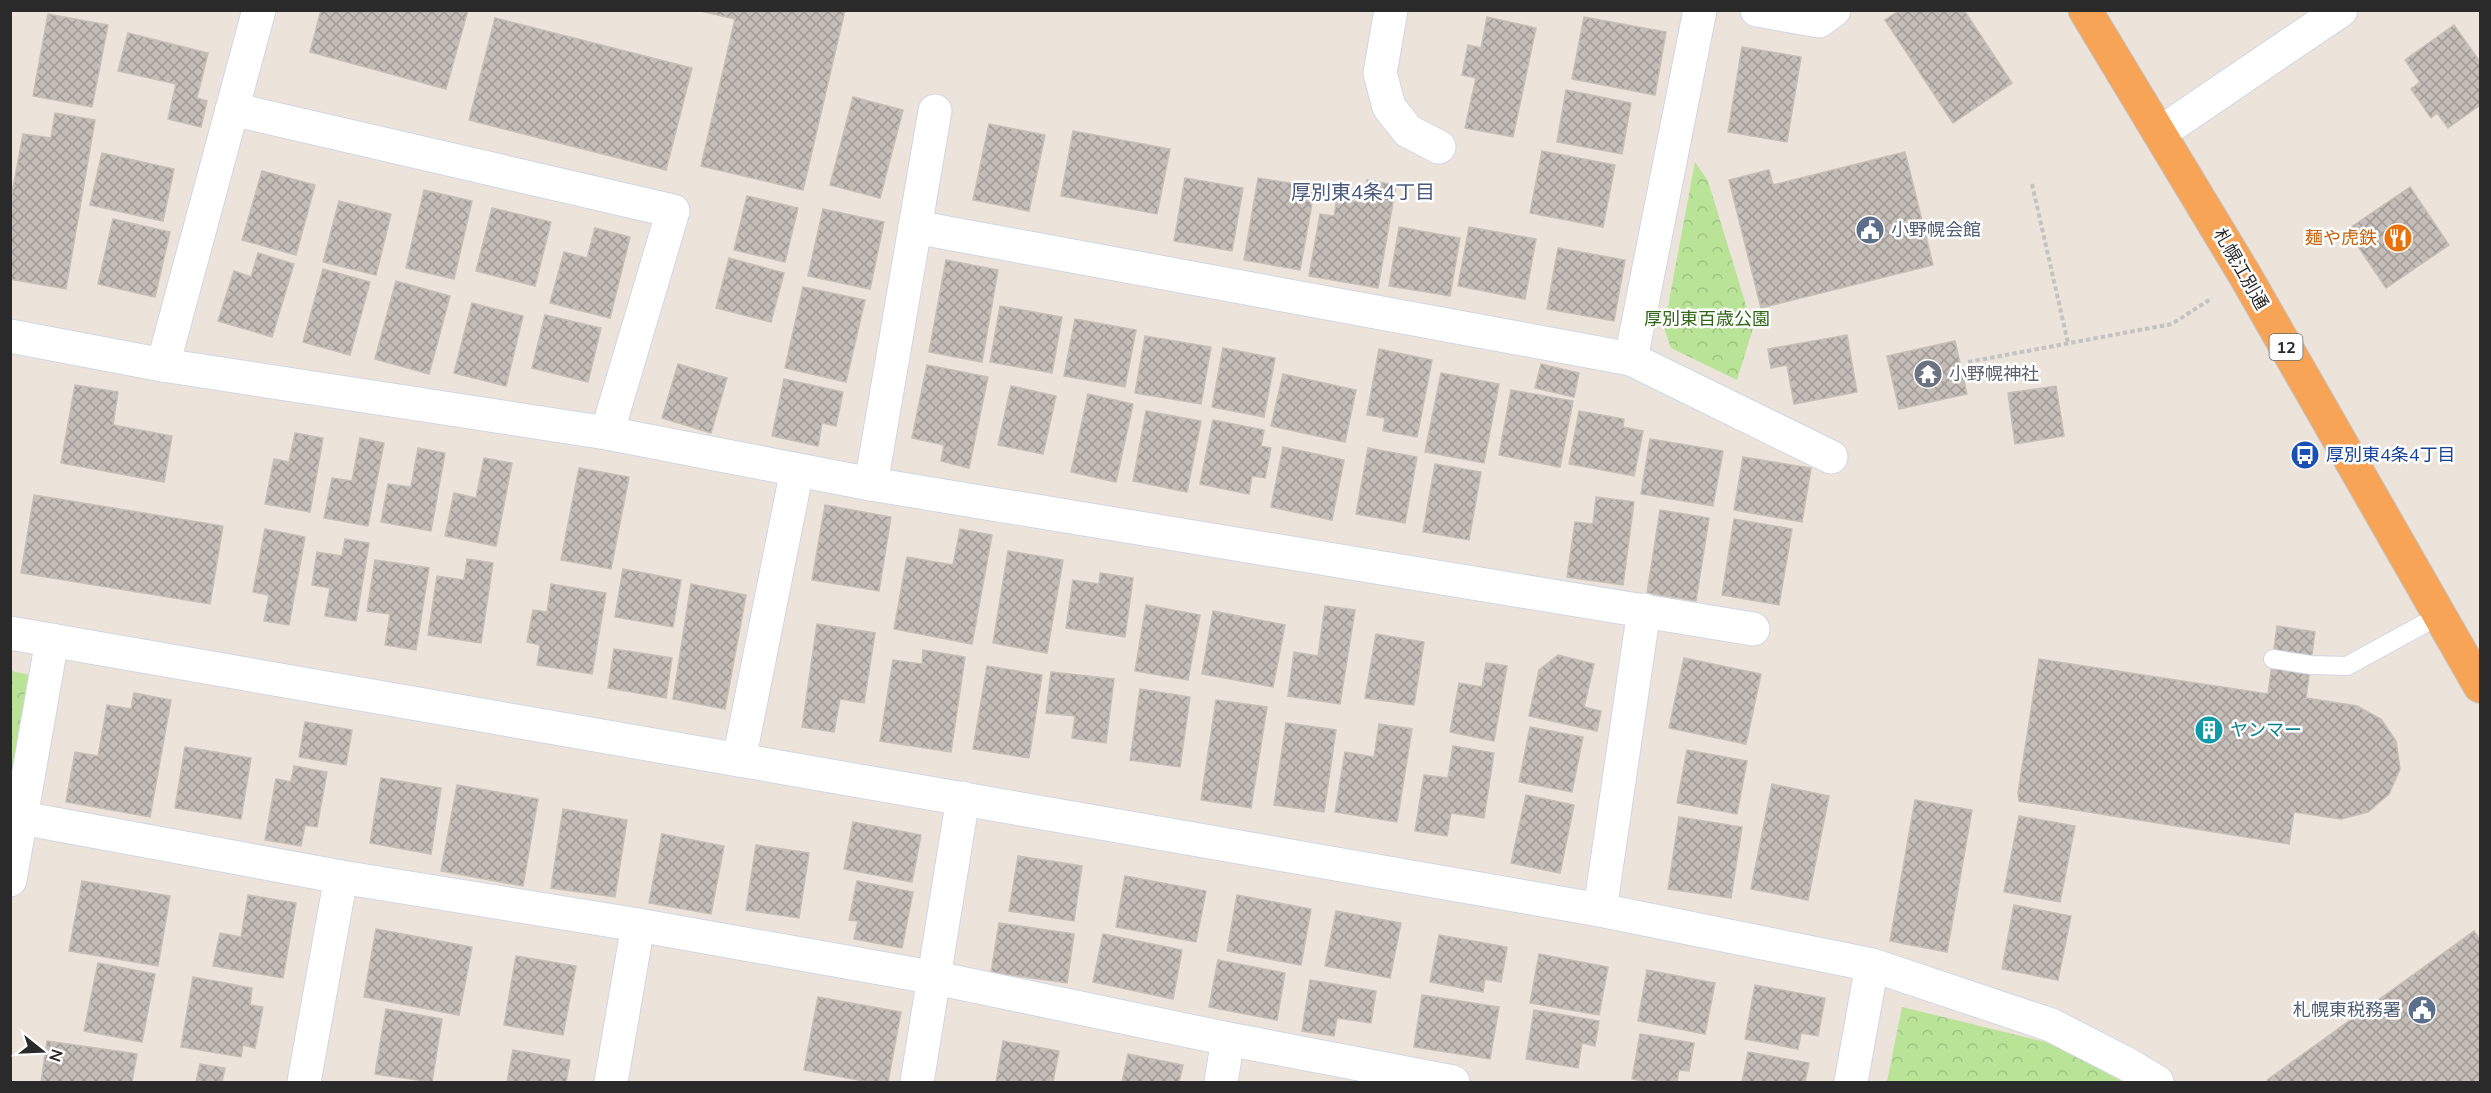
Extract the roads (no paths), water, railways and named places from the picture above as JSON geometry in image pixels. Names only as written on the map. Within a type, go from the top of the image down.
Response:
[{"type":"highway","name":"札幌江別通","points":[[2085,10],[2246,277],[2481,686]]},
{"type":"street","points":[[163,366],[259,10]]},
{"type":"street","points":[[1391,10],[1380,73],[1389,107],[1408,131],[1439,147]]},
{"type":"street","points":[[1630,359],[1700,10]]},
{"type":"street","points":[[1757,10],[1819,21],[1834,10]]},
{"type":"street","points":[[2160,133],[2341,10]]},
{"type":"street","points":[[232,109],[673,211],[607,434]]},
{"type":"street","points":[[871,484],[935,111]]},
{"type":"street","points":[[915,227],[1630,359],[1831,457]]},
{"type":"street","points":[[10,336],[163,366],[607,434],[871,484],[1753,629]]},
{"type":"street","points":[[739,760],[797,470]]},
{"type":"street","points":[[1600,909],[1644,610]]},
{"type":"street","points":[[10,633],[1600,909],[1872,965],[2051,1025],[2127,1064],[2157,1083]]},
{"type":"street","points":[[10,880],[52,640]]},
{"type":"street","points":[[917,1083],[936,978],[963,798]]},
{"type":"street","points":[[22,818],[341,877],[638,925],[936,978],[1453,1083]]},
{"type":"street","points":[[304,1083],[341,877]]},
{"type":"street","points":[[611,1083],[638,925]]},
{"type":"street","points":[[1851,1083],[1872,965]]},
{"type":"street","points":[[1221,1083],[1228,1039]]},
{"type":"lane","points":[[2273,659],[2310,665],[2347,666],[2440,615]]},
{"type":"place","name":"小野幌会館","points":[[1870,230]]},
{"type":"place","name":"麺や虎鉄","points":[[2398,238]]},
{"type":"place","name":"小野幌神社","points":[[1928,374]]},
{"type":"place","name":"厚別東4条4丁目","points":[[2305,455]]},
{"type":"place","name":"ヤンマー","points":[[2209,730]]},
{"type":"place","name":"札幌東税務署","points":[[2422,1010]]},
{"type":"district","name":"厚別東4条4丁目","points":[[1363,192]]},
{"type":"park label","name":"厚別東百歳公園","points":[[1707,319]]}]
